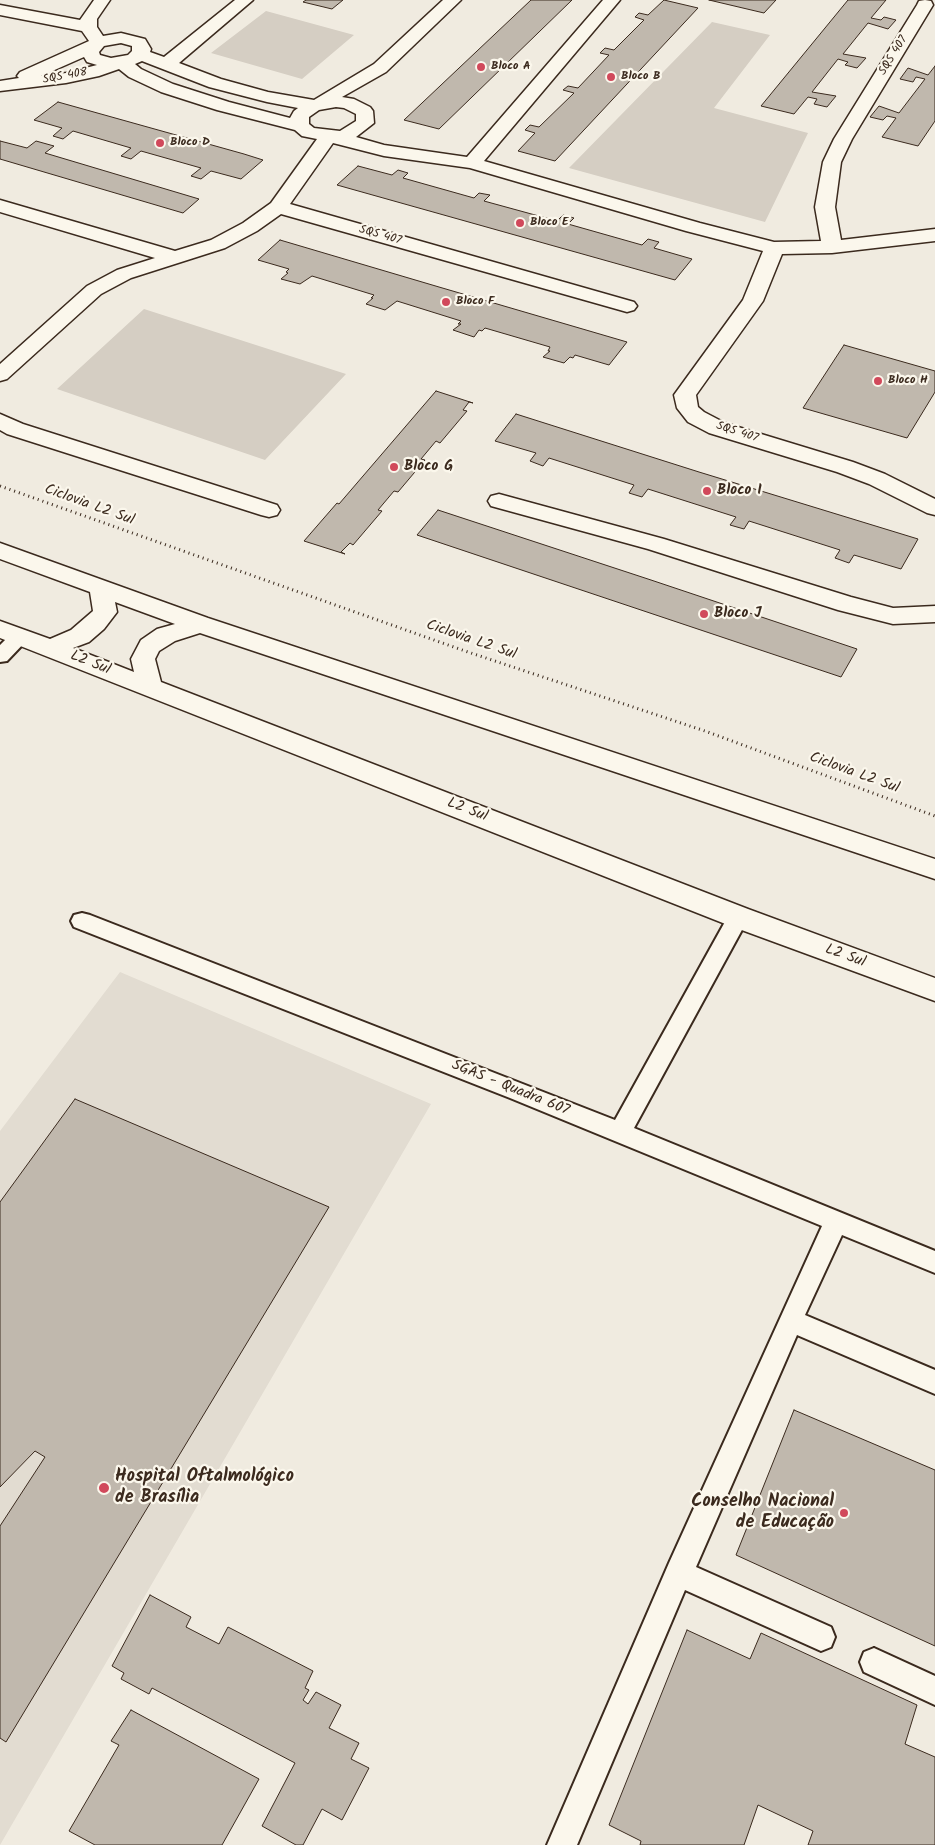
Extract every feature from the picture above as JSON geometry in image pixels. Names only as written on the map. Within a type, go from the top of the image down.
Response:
[{"type":"street","points":[[167,64],[246,0]]},
{"type":"street","points":[[452,0],[380,68],[300,115],[298,121],[301,126],[308,132],[384,150],[472,163],[615,203],[693,228],[774,248],[832,247],[935,236]]},
{"type":"street","points":[[472,163],[612,0]]},
{"type":"street","name":"SQS 407","points":[[832,247],[825,207],[832,162],[843,139],[925,5]]},
{"type":"street","points":[[0,10],[88,27]]},
{"type":"street","points":[[301,126],[205,100],[153,83],[120,62],[100,62],[93,58],[90,52],[95,44],[88,27],[89,19],[107,10],[121,29],[121,38],[131,39],[139,43],[142,48],[140,54],[226,86],[267,97],[319,104],[348,103],[374,114],[446,159]]},
{"type":"street","name":"SQS 408","points":[[5,85],[95,44],[121,38]]},
{"type":"street","name":"SQS 408","points":[[5,85],[66,78],[93,72],[133,59],[140,54]]},
{"type":"street","points":[[0,375],[94,290],[124,274],[226,240],[250,227],[278,207],[329,136],[352,133],[374,114],[380,68]]},
{"type":"street","points":[[205,100],[226,86]]},
{"type":"street","points":[[0,206],[174,257]]},
{"type":"street","name":"SQS 407","points":[[278,207],[627,306]]},
{"type":"street","name":"SQS 407","points":[[774,248],[753,301],[685,395],[688,408],[696,417],[717,428],[845,467],[877,479],[935,508]]},
{"type":"street","points":[[0,421],[15,429],[269,510]]},
{"type":"street","points":[[499,501],[656,544],[846,604],[893,616],[935,614]]},
{"type":"street","points":[[0,551],[200,624],[935,869]]},
{"type":"street","points":[[51,648],[80,636],[96,623],[104,612],[101,588]]},
{"type":"street","points":[[150,688],[143,659],[150,646],[166,635],[200,624]]},
{"type":"street","name":"L2 Sul","points":[[10,632],[738,917],[935,990]]},
{"type":"lane","points":[[0,656],[10,632]]},
{"type":"lane","points":[[620,1134],[738,917]]},
{"type":"lane","name":"SGAS - Quadra 607","points":[[82,921],[508,1087],[935,1262]]},
{"type":"lane","points":[[562,1845],[679,1573],[792,1322],[820,1254],[837,1221]]},
{"type":"lane","points":[[792,1322],[935,1382]]},
{"type":"lane","points":[[679,1573],[821,1637]]},
{"type":"lane","points":[[874,1662],[935,1691]]},
{"type":"path","name":"Ciclovia L2 Sul","points":[[0,486],[465,651],[705,731],[935,816]]},
{"type":"shaded area","points":[[266,11],[354,35],[302,79],[211,53]]},
{"type":"shaded area","points":[[712,22],[770,35],[714,108],[808,133],[765,222],[569,168]]},
{"type":"shaded area","points":[[144,309],[346,374],[265,460],[57,389]]},
{"type":"shaded area","name":"Hospital Oftalmológico de Brasília","points":[[120,972],[431,1104],[0,1845],[0,1131]]},
{"type":"building","points":[[306,0],[343,0],[332,9],[303,2]]},
{"type":"building","name":"Bloco A","points":[[531,0],[572,0],[439,129],[404,120]]},
{"type":"building","name":"Bloco B","points":[[664,0],[698,8],[555,161],[518,151],[535,133],[525,130],[530,125],[539,127],[574,93],[563,90],[568,86],[578,88],[609,55],[600,53],[605,48],[614,50],[644,20],[635,17],[639,13],[648,15]]},
{"type":"building","points":[[709,0],[776,0],[764,13]]},
{"type":"building","points":[[848,0],[886,0],[871,18],[881,20],[884,17],[896,20],[888,29],[868,23],[843,54],[866,58],[857,68],[845,65],[848,62],[838,59],[812,92],[836,96],[827,107],[814,104],[817,99],[808,97],[794,114],[761,106]]},
{"type":"building","points":[[935,66],[935,121],[918,146],[882,137],[896,118],[887,116],[883,120],[870,117],[879,106],[899,113],[925,79],[916,77],[913,82],[900,79],[908,68],[928,75]]},
{"type":"building","name":"Bloco D","points":[[58,102],[263,160],[241,179],[211,171],[201,179],[191,176],[201,168],[141,151],[131,159],[121,156],[131,148],[73,131],[63,139],[53,136],[62,128],[34,120]]},
{"type":"building","points":[[0,141],[27,148],[36,141],[54,146],[45,153],[199,199],[183,213],[0,159]]},
{"type":"building","name":"Bloco E","points":[[358,166],[392,175],[398,170],[408,173],[403,178],[474,198],[479,193],[490,195],[484,201],[557,221],[563,215],[574,218],[568,224],[642,245],[648,239],[659,242],[654,248],[692,259],[675,280],[337,185]]},
{"type":"building","name":"Bloco F","points":[[280,240],[627,342],[609,365],[575,355],[564,363],[543,357],[550,351],[548,351],[550,347],[485,328],[482,331],[479,330],[474,337],[453,330],[461,324],[458,324],[461,321],[397,301],[385,310],[366,304],[374,295],[312,276],[300,284],[281,279],[288,273],[286,272],[289,269],[258,260]]},
{"type":"building","name":"Bloco H","points":[[844,345],[935,371],[935,392],[907,438],[803,408]]},
{"type":"building","name":"Bloco G","points":[[436,391],[473,403],[469,402],[463,410],[467,411],[440,443],[436,441],[421,459],[425,460],[398,492],[394,491],[378,510],[382,511],[353,545],[350,543],[341,552],[345,554],[304,541],[337,503],[339,504]]},
{"type":"building","name":"Bloco I","points":[[516,414],[918,539],[901,569],[854,555],[849,563],[835,558],[840,550],[749,521],[744,529],[730,525],[736,517],[648,489],[642,497],[629,493],[634,485],[549,458],[543,466],[530,461],[536,453],[495,441]]},
{"type":"building","name":"Bloco J","points":[[438,510],[857,649],[841,677],[417,535]]},
{"type":"building","points":[[75,1099],[329,1207],[6,1742],[0,1738],[0,1526],[45,1457],[35,1451],[0,1487],[0,1202]]},
{"type":"building","name":"Conselho Nacional de Educação","points":[[794,1410],[935,1470],[935,1646],[736,1555]]},
{"type":"building","points":[[150,1595],[191,1617],[186,1627],[219,1644],[228,1627],[313,1671],[305,1688],[309,1690],[303,1700],[308,1704],[316,1692],[341,1705],[329,1728],[359,1743],[351,1759],[369,1768],[342,1820],[322,1809],[303,1845],[296,1845],[262,1826],[295,1763],[152,1688],[149,1694],[121,1679],[124,1673],[112,1666]]},
{"type":"building","points":[[687,1630],[750,1659],[761,1633],[917,1705],[905,1744],[935,1757],[935,1845],[808,1845],[813,1831],[758,1805],[744,1845],[640,1845],[641,1841],[609,1825]]},
{"type":"building","points":[[131,1710],[259,1779],[222,1845],[95,1845],[69,1831],[119,1745],[111,1741]]},
{"type":"place","name":"Bloco A","points":[[481,67]]},
{"type":"place","name":"Bloco B","points":[[611,77]]},
{"type":"place","name":"Bloco D","points":[[160,143]]},
{"type":"place","name":"Bloco E","points":[[520,223]]},
{"type":"place","name":"Bloco F","points":[[446,302]]},
{"type":"place","name":"Bloco H","points":[[878,381]]},
{"type":"place","name":"Bloco G","points":[[394,467]]},
{"type":"place","name":"Bloco I","points":[[707,491]]},
{"type":"place","name":"Bloco J","points":[[704,614]]},
{"type":"place","name":"Hospital Oftalmológico de Brasília","points":[[104,1488]]},
{"type":"place","name":"Conselho Nacional de Educação","points":[[844,1513]]}]
